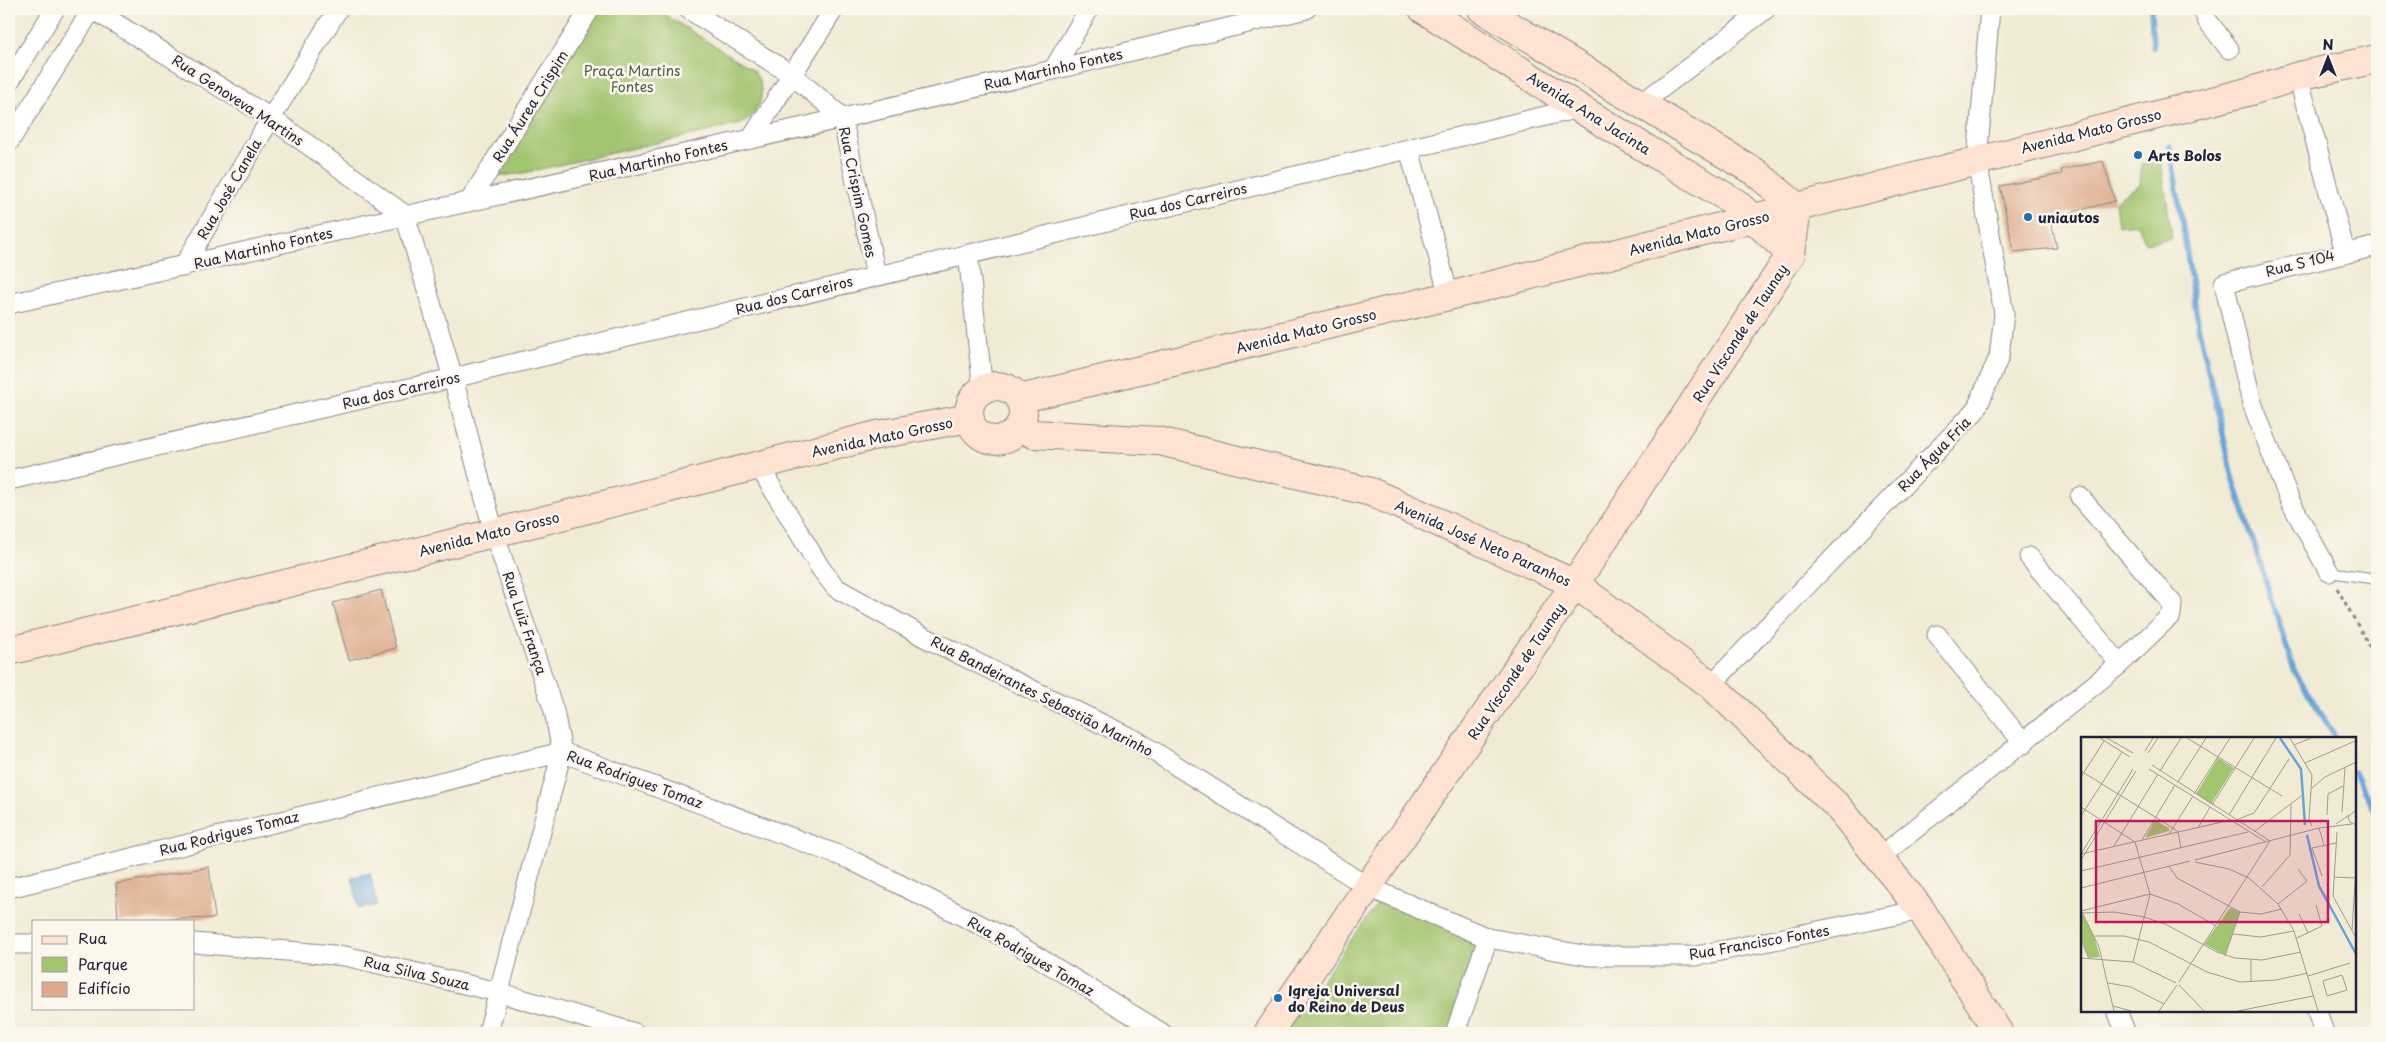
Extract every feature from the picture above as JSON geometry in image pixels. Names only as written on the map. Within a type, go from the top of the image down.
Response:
[{"type":"main road","name":"Avenida Ana Jacinta","points":[[1423,9],[1579,108],[1736,203],[1752,220]]},
{"type":"main road","points":[[1495,12],[1755,172],[1796,208]]},
{"type":"main road","name":"Avenida Mato Grosso","points":[[1020,411],[1448,296],[1752,220],[1977,160],[2251,91],[2298,76],[2377,59]]},
{"type":"main road","points":[[1657,156],[1678,125]]},
{"type":"main road","name":"Rua Visconde de Taunay","points":[[1268,1033],[1576,584],[1791,254],[1796,208]]},
{"type":"main road","name":"Rua Visconde de Taunay","points":[[1752,220],[1791,254]]},
{"type":"main road","points":[[999,386],[1014,393],[1020,411],[1009,436],[993,439],[978,432],[970,418],[972,402],[983,390],[999,386]]},
{"type":"main road","name":"Avenida José Neto Paranhos","points":[[1020,411],[1033,434],[1159,441],[1371,492],[1576,584],[1711,685],[1839,808],[1921,910],[1999,1033]]},
{"type":"main road","name":"Avenida Mato Grosso","points":[[9,652],[494,534],[877,435],[970,418]]},
{"type":"street","points":[[9,82],[55,9]]},
{"type":"street","points":[[9,142],[92,9]]},
{"type":"street","name":"Rua Genoveva Martins","points":[[92,9],[271,118],[405,215]]},
{"type":"street","name":"Rua José Canela","points":[[183,267],[338,9]]},
{"type":"street","name":"Rua Áurea Crispim","points":[[470,202],[590,9]]},
{"type":"street","name":"Rua Crispim Gomes","points":[[688,9],[792,75],[842,117],[876,275]]},
{"type":"street","points":[[751,139],[834,9]]},
{"type":"street","points":[[1053,70],[1088,9]]},
{"type":"street","name":"Rua Martinho Fontes","points":[[9,304],[183,267],[405,215],[751,139],[1053,70],[1306,9]]},
{"type":"street","points":[[1642,103],[1766,9]]},
{"type":"street","name":"Rua Água Fria","points":[[1711,685],[1976,410],[1999,357],[2004,314],[1977,160],[1990,9]]},
{"type":"street","points":[[2203,9],[2207,20],[2229,49]]},
{"type":"street","points":[[2298,76],[2345,252]]},
{"type":"street","name":"Rua dos Carreiros","points":[[9,480],[454,378],[876,275],[1579,108]]},
{"type":"street","points":[[1409,149],[1448,296]]},
{"type":"street","name":"Rua Luiz França","points":[[405,215],[454,378],[494,534],[554,711],[562,752],[488,1033]]},
{"type":"street","name":"Rua S 104","points":[[2329,572],[2290,501],[2252,403],[2224,283],[2345,252],[2377,246]]},
{"type":"street","points":[[968,254],[983,390]]},
{"type":"street","name":"Rua Bandeirantes Sebastião Marinho","points":[[758,466],[821,570],[836,588],[926,638],[1139,742],[1368,887]]},
{"type":"street","points":[[1880,857],[2024,744],[2120,664],[2172,614],[2172,603],[2080,497]]},
{"type":"street","points":[[2029,557],[2120,664]]},
{"type":"street","points":[[1937,635],[2024,744]]},
{"type":"street","name":"Rua Rodrigues Tomaz","points":[[9,888],[562,752],[849,859],[1010,940],[1162,1033]]},
{"type":"street","name":"Rua Francisco Fontes","points":[[1368,887],[1488,938],[1589,956],[1696,956],[1921,910]]},
{"type":"street","points":[[1454,1033],[1488,938]]},
{"type":"street","name":"Rua Silva Souza","points":[[195,942],[345,956],[498,992],[636,1033]]},
{"type":"street","points":[[9,944],[32,944]]},
{"type":"street","points":[[2116,1012],[2126,1033]]},
{"type":"street","points":[[2316,1012],[2324,1033]]},
{"type":"lane","points":[[2329,572],[2377,579]]},
{"type":"path","points":[[2329,572],[2377,660]]},
{"type":"green space","name":"Praça Martins Fontes","points":[[594,9],[656,9],[753,70],[758,77],[760,85],[761,93],[758,107],[754,114],[741,124],[519,174],[499,176],[498,173]]},
{"type":"green space","points":[[2161,161],[2172,238],[2145,243],[2138,224],[2118,226],[2115,201],[2140,184],[2142,164]]},
{"type":"green space","points":[[1380,900],[1484,938],[1450,1033],[1283,1033]]},
{"type":"water","points":[[370,873],[377,905],[359,909],[352,877]]},
{"type":"building","points":[[2103,161],[2115,201],[2050,218],[2057,248],[2014,252],[2000,186],[2062,174],[2061,170]]},
{"type":"building","points":[[381,590],[396,648],[349,660],[333,603]]},
{"type":"building","points":[[209,867],[215,918],[118,920],[116,884]]},
{"type":"waterway","points":[[2151,9],[2153,47]]},
{"type":"waterway","points":[[2170,146],[2199,330],[2233,477],[2294,670],[2335,737]]},
{"type":"waterway","points":[[2356,775],[2377,815]]},
{"type":"place","name":"Arts Bolos","points":[[2138,155]]},
{"type":"place","name":"uniautos","points":[[2028,217]]},
{"type":"place","name":"Igreja Universal do Reino de Deus","points":[[1278,998]]}]
